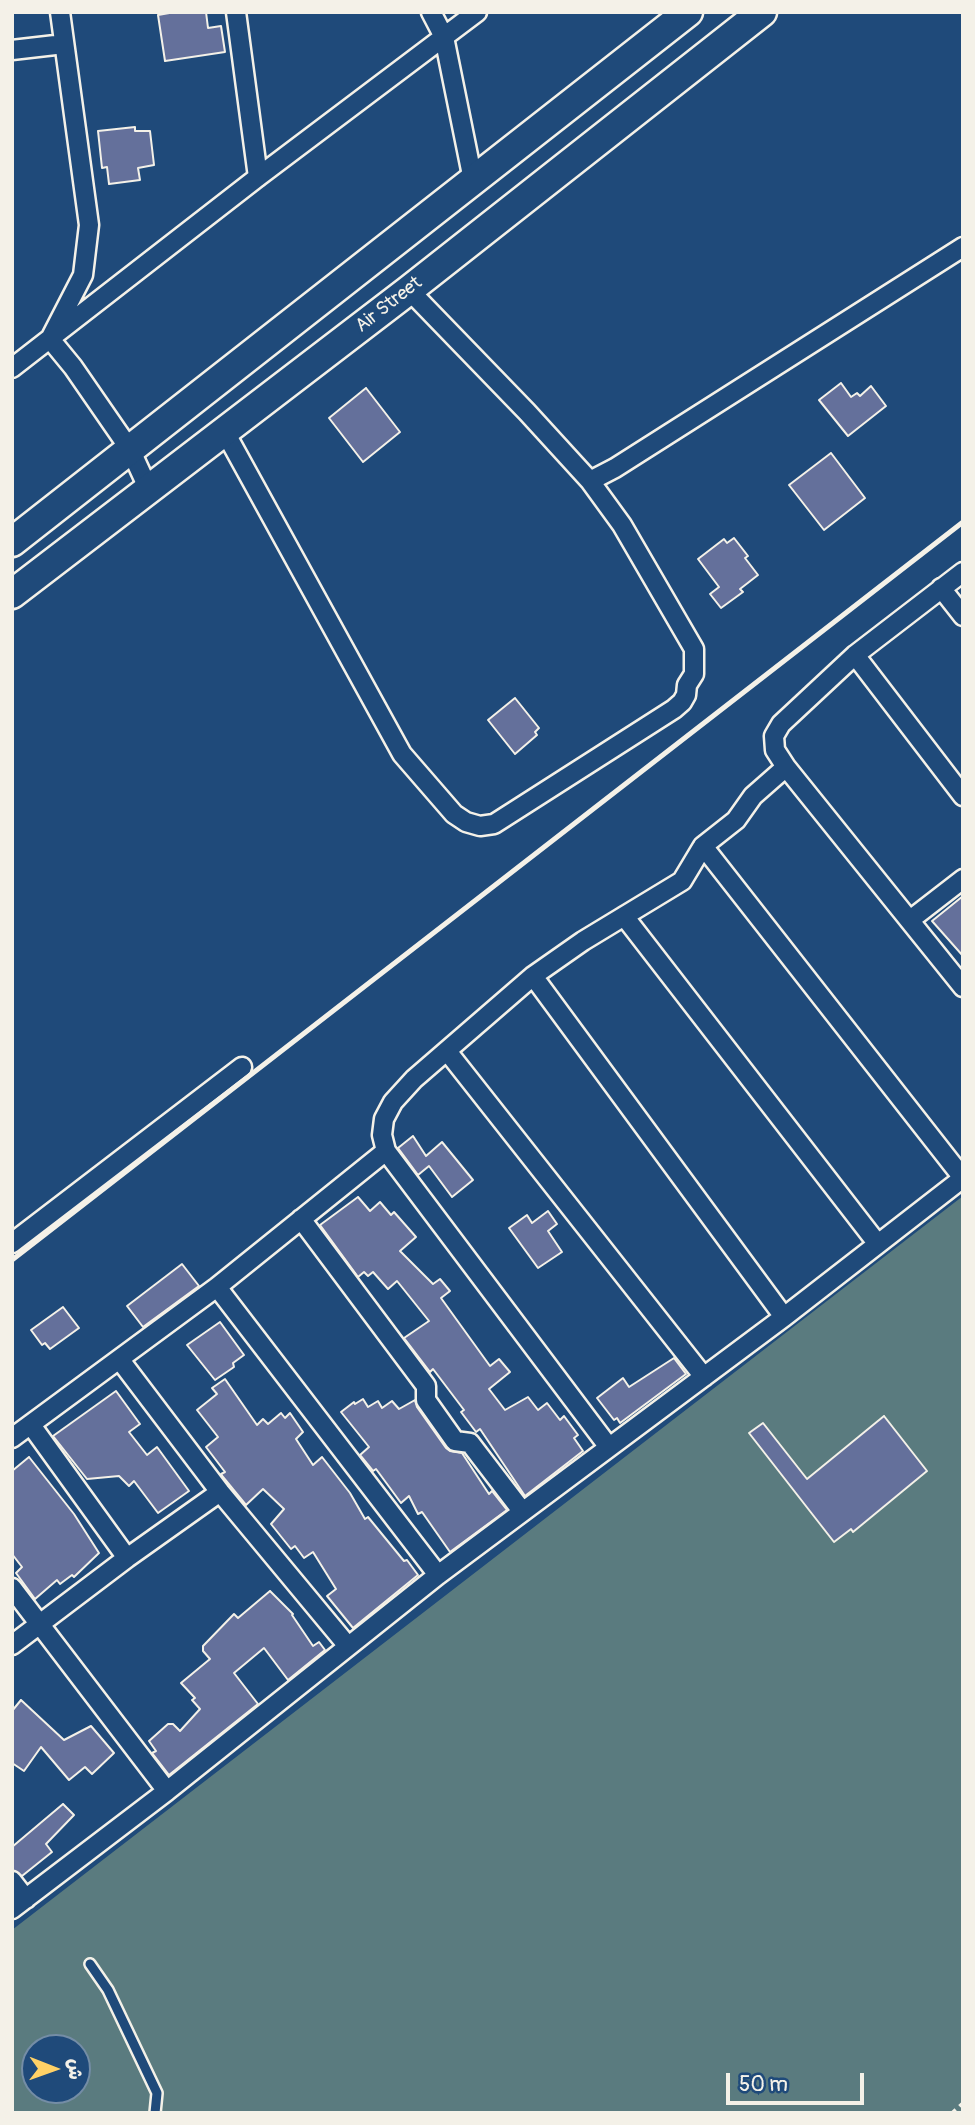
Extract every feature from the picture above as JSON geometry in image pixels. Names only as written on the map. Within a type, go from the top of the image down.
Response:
[{"type":"main road","points":[[12,542],[688,12]]},
{"type":"main road","name":"Air Street","points":[[12,594],[409,290],[762,12]]},
{"type":"street","points":[[50,339],[83,275],[89,225],[60,12]]},
{"type":"street","points":[[236,12],[258,177]]},
{"type":"street","points":[[431,12],[444,37],[473,180]]},
{"type":"street","points":[[12,368],[258,177],[477,12]]},
{"type":"street","points":[[12,51],[64,44]]},
{"type":"street","points":[[590,481],[615,468],[963,247]]},
{"type":"street","points":[[225,432],[402,754],[454,814],[466,822],[480,826],[494,824],[674,709],[686,695],[687,685],[694,674],[694,649],[622,525],[590,481],[409,290]]},
{"type":"street","points":[[50,339],[74,367],[131,451],[149,490]]},
{"type":"street","points":[[963,572],[855,655],[781,724],[774,736],[775,750],[786,766],[963,987]]},
{"type":"street","points":[[941,588],[963,616]]},
{"type":"street","points":[[855,655],[963,796]]},
{"type":"street","points":[[608,1446],[386,1151],[382,1135],[384,1118],[393,1102],[414,1079],[533,976],[682,881],[704,846],[736,820],[753,796],[786,766]]},
{"type":"street","points":[[12,1881],[19,1904],[167,1791],[438,1575],[784,1317],[963,1178],[704,846]]},
{"type":"street","points":[[909,920],[963,879]]},
{"type":"street","points":[[624,916],[877,1243]]},
{"type":"street","points":[[533,976],[784,1317]]},
{"type":"street","points":[[447,1051],[704,1377]]},
{"type":"street","points":[[12,1243],[242,1067]]},
{"type":"street","points":[[12,1438],[217,1287],[386,1151]]},
{"type":"street","points":[[301,1219],[426,1386],[426,1400],[455,1441],[470,1443],[522,1511]]},
{"type":"street","points":[[217,1287],[438,1575]]},
{"type":"street","points":[[120,1360],[220,1492],[347,1645]]},
{"type":"street","points":[[31,1425],[127,1558]]},
{"type":"street","points":[[12,1645],[220,1492]]},
{"type":"street","points":[[12,1588],[167,1791]]},
{"type":"lane","points":[[90,1964],[108,1990],[157,2093],[155,2113]]},
{"type":"path","points":[[952,2113],[963,2103]]},
{"type":"green space","points":[[963,1196],[963,2113],[12,2113],[12,1930]]},
{"type":"building","points":[[206,12],[208,28],[221,26],[225,52],[165,61],[158,15]]},
{"type":"building","points":[[135,127],[135,131],[150,131],[154,165],[138,168],[140,180],[109,184],[107,167],[102,168],[98,131]]},
{"type":"building","points":[[841,383],[851,397],[857,393],[860,396],[871,386],[886,406],[848,436],[819,400]]},
{"type":"building","points":[[366,388],[400,432],[363,462],[329,418]]},
{"type":"building","points":[[831,453],[865,498],[824,530],[789,485]]},
{"type":"building","points":[[734,538],[758,575],[740,589],[743,592],[721,608],[710,594],[719,587],[698,559],[724,539],[727,543]]},
{"type":"building","points":[[515,698],[539,728],[535,732],[537,735],[515,754],[488,720]]},
{"type":"building","points":[[963,896],[963,956],[932,921]]},
{"type":"building","points":[[413,1136],[426,1156],[442,1142],[473,1180],[452,1197],[429,1166],[418,1175],[398,1148]]},
{"type":"building","points":[[358,1197],[370,1211],[380,1202],[391,1215],[394,1212],[416,1237],[400,1251],[433,1284],[440,1279],[450,1291],[441,1298],[490,1366],[499,1359],[510,1372],[489,1389],[505,1410],[528,1397],[538,1410],[547,1403],[560,1420],[564,1416],[578,1435],[574,1438],[583,1451],[525,1496],[480,1429],[476,1432],[461,1412],[464,1410],[433,1369],[430,1372],[404,1338],[429,1321],[397,1281],[388,1289],[373,1272],[368,1276],[364,1272],[358,1277],[320,1225]]},
{"type":"building","points":[[548,1211],[557,1224],[548,1231],[562,1252],[538,1268],[509,1228],[527,1215],[532,1223]]},
{"type":"building","points":[[182,1264],[199,1286],[143,1327],[127,1306]]},
{"type":"building","points":[[63,1307],[79,1328],[50,1349],[45,1343],[42,1345],[31,1330]]},
{"type":"building","points":[[220,1322],[244,1355],[233,1363],[234,1367],[215,1380],[187,1345]]},
{"type":"building","points":[[674,1358],[686,1374],[620,1423],[617,1418],[614,1420],[597,1398],[623,1378],[629,1387]]},
{"type":"building","points":[[225,1379],[257,1425],[263,1419],[268,1424],[281,1413],[285,1418],[290,1413],[303,1432],[296,1439],[313,1465],[322,1457],[350,1493],[365,1519],[368,1517],[418,1575],[353,1628],[327,1596],[336,1589],[313,1552],[304,1558],[295,1546],[291,1549],[271,1524],[284,1509],[263,1489],[246,1505],[223,1477],[221,1474],[225,1472],[206,1447],[218,1437],[197,1410],[217,1394],[212,1388]]},
{"type":"building","points":[[116,1391],[140,1424],[129,1432],[147,1455],[157,1447],[189,1491],[158,1513],[134,1481],[129,1486],[119,1476],[87,1479],[53,1436]]},
{"type":"building","points":[[363,1399],[368,1407],[378,1401],[382,1408],[392,1401],[399,1409],[415,1400],[417,1407],[446,1448],[462,1453],[489,1494],[492,1491],[507,1510],[450,1552],[422,1512],[418,1514],[409,1496],[401,1503],[376,1469],[373,1471],[360,1455],[369,1447],[341,1412]]},
{"type":"building","points":[[884,1416],[927,1471],[853,1532],[851,1529],[834,1542],[749,1433],[763,1423],[807,1479]]},
{"type":"building","points":[[29,1457],[74,1514],[99,1553],[74,1577],[72,1575],[60,1584],[57,1580],[35,1599],[16,1573],[22,1567],[12,1554],[12,1471]]},
{"type":"building","points":[[270,1591],[293,1614],[313,1646],[319,1642],[325,1650],[288,1680],[264,1648],[234,1673],[258,1704],[169,1775],[152,1753],[156,1751],[149,1741],[168,1724],[173,1724],[180,1731],[200,1709],[192,1700],[195,1698],[181,1683],[210,1659],[203,1651],[203,1646],[234,1614],[238,1618]]},
{"type":"building","points":[[21,1700],[64,1740],[91,1726],[114,1753],[92,1774],[85,1767],[69,1780],[41,1747],[24,1771],[12,1763],[12,1711]]},
{"type":"building","points":[[63,1804],[74,1815],[46,1844],[52,1852],[22,1876],[12,1870],[12,1847]]},
{"type":"railway","points":[[12,1260],[963,522]]}]
